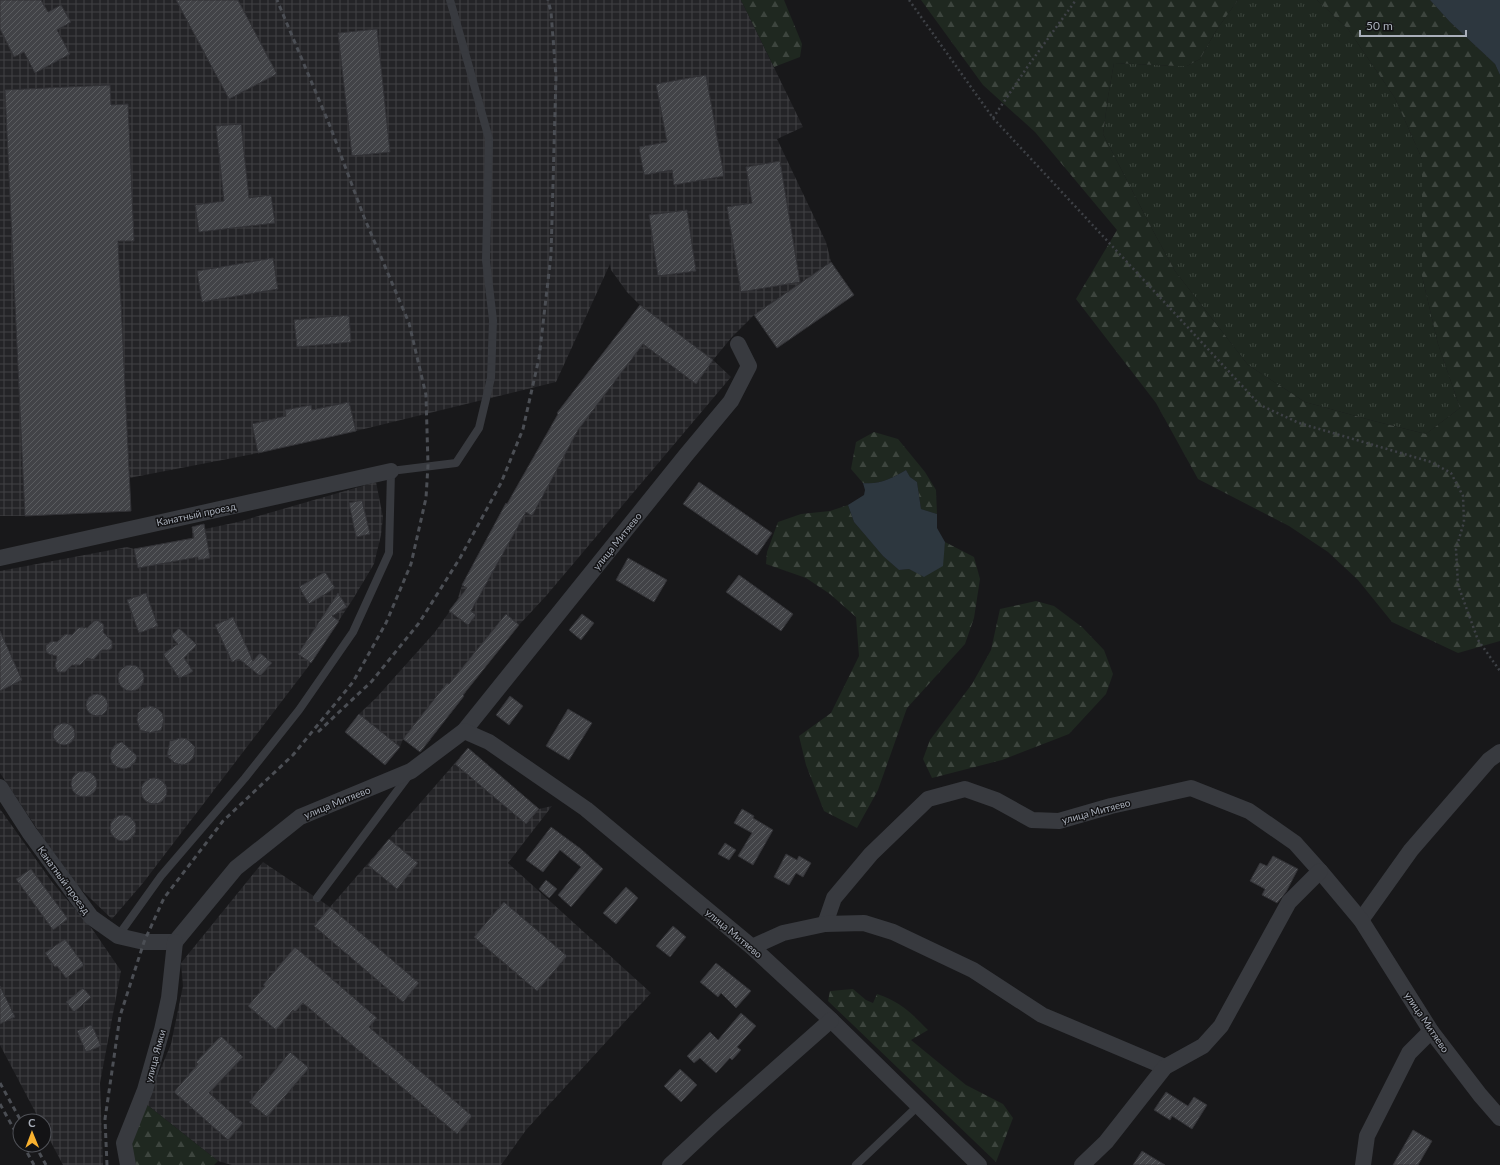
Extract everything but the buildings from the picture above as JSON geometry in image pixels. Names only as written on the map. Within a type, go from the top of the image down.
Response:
[{"type":"street","name":"улица Митяево","points":[[175,942],[236,868],[300,817],[412,771],[464,731],[731,401],[749,366],[738,344]]},
{"type":"street","name":"Канатный проезд","points":[[0,558],[391,471]]},
{"type":"street","name":"улица Митяево","points":[[464,731],[489,742],[586,808],[752,947],[831,1020],[979,1165]]},
{"type":"street","points":[[1361,920],[1411,850],[1489,760],[1500,752]]},
{"type":"street","name":"Канатный проезд","points":[[0,788],[29,832],[91,917],[118,936],[144,942],[175,942]]},
{"type":"street","name":"улица Митяево","points":[[825,924],[834,898],[871,854],[928,799],[965,789],[996,800],[1032,820],[1059,821],[1111,806],[1191,788],[1249,811],[1295,843],[1361,920],[1431,1031],[1480,1096],[1500,1118]]},
{"type":"street","points":[[1082,1165],[1106,1142],[1165,1067],[1203,1046],[1221,1026],[1289,902],[1320,871]]},
{"type":"street","points":[[752,947],[783,933],[825,924],[864,923],[893,932],[973,970],[1042,1015],[1165,1067]]},
{"type":"street","name":"улица Ямки","points":[[128,1165],[124,1143],[145,1090],[162,1030],[168,998],[175,942]]},
{"type":"street","points":[[670,1165],[716,1121],[831,1020]]},
{"type":"street","points":[[1363,1165],[1367,1136],[1409,1053],[1431,1031]]},
{"type":"lane","points":[[118,936],[161,876],[245,778],[299,710],[353,632],[389,553],[391,471],[456,463],[479,428],[491,378],[493,320],[486,260],[489,139],[450,0]]},
{"type":"lane","points":[[317,898],[412,771]]},
{"type":"lane","points":[[856,1165],[920,1106]]},
{"type":"path","points":[[909,0],[993,118],[1260,405],[1299,424],[1431,462],[1451,473],[1463,496],[1464,522],[1456,549],[1458,585],[1478,640],[1500,671]]},
{"type":"path","points":[[993,118],[1028,66],[1076,0]]},
{"type":"shaded area","points":[[0,0],[741,0],[803,127],[777,139],[826,242],[831,262],[754,315],[732,337],[713,360],[731,377],[546,596],[519,625],[466,691],[464,696],[421,752],[403,739],[400,747],[385,765],[345,732],[359,714],[376,698],[435,632],[457,601],[462,585],[506,503],[508,503],[558,415],[557,413],[640,305],[627,292],[611,270],[610,264],[556,382],[356,431],[258,453],[129,478],[131,511],[0,516]]},
{"type":"shaded area","points":[[1430,0],[1500,0],[1500,75],[1495,64],[1450,22]]},
{"type":"shaded area","points":[[906,470],[910,477],[917,482],[921,509],[937,514],[937,528],[945,542],[943,566],[924,577],[909,569],[899,570],[883,556],[854,522],[848,505],[864,495],[865,490],[863,483],[875,483],[886,480]]},
{"type":"shaded area","points":[[376,482],[383,517],[381,535],[374,564],[353,599],[311,663],[143,883],[112,919],[71,880],[0,773],[0,571],[127,547],[134,549],[192,538],[192,527],[204,524],[205,529],[238,522]]},
{"type":"shaded area","points":[[468,748],[539,809],[552,806],[508,863],[651,993],[526,1130],[501,1165],[232,1165],[218,1161],[146,1104],[171,1044],[183,986],[181,963],[263,862],[330,907]]},
{"type":"shaded area","points":[[0,809],[52,882],[93,930],[121,971],[100,1083],[103,1165],[63,1165],[52,1144],[52,1113],[36,1113],[0,1045]]},
{"type":"green space","points":[[741,0],[784,0],[802,44],[800,57],[774,67]]},
{"type":"green space","points":[[921,0],[1238,0],[1217,29],[1200,59],[1187,66],[1114,63],[1103,134],[1175,271],[1248,365],[1305,402],[1426,434],[1460,408],[1438,344],[1422,276],[1422,159],[1395,98],[1348,29],[1317,0],[1430,0],[1450,22],[1495,64],[1500,75],[1500,641],[1458,653],[1392,622],[1358,580],[1328,552],[1289,526],[1198,479],[1156,403],[1076,299],[1117,230],[1035,132],[983,85]]},
{"type":"green space","points":[[1238,0],[1317,0],[1348,29],[1395,98],[1422,159],[1422,276],[1438,344],[1460,408],[1426,434],[1305,402],[1248,365],[1175,271],[1103,134],[1114,63],[1187,66],[1200,59],[1217,29]]},
{"type":"green space","points":[[874,432],[898,439],[925,472],[936,490],[937,514],[921,509],[917,482],[910,477],[906,470],[886,480],[875,483],[863,483],[851,469],[856,442]]},
{"type":"green space","points":[[848,505],[854,522],[883,556],[899,570],[909,569],[924,576],[942,566],[945,542],[974,557],[980,579],[974,618],[965,644],[907,708],[878,790],[857,828],[824,811],[806,765],[799,736],[831,713],[859,656],[856,617],[830,594],[806,578],[766,564],[767,552],[778,522],[801,514],[830,511]]},
{"type":"green space","points":[[1036,601],[1054,606],[1082,627],[1104,650],[1113,674],[1106,694],[1069,734],[1002,760],[932,778],[923,759],[930,740],[972,684],[991,650],[1000,609]]},
{"type":"green space","points":[[853,989],[866,1000],[873,1003],[877,994],[893,1000],[905,1008],[928,1030],[911,1040],[966,1085],[1003,1104],[1013,1118],[996,1162],[828,1001],[830,991]]},
{"type":"green space","points":[[146,1104],[218,1161],[214,1165],[134,1165],[128,1132]]},
{"type":"railway","points":[[107,1165],[105,1119],[120,1016],[144,942],[164,898],[223,821],[293,755],[353,682],[386,623],[411,564],[426,498],[428,465],[426,395],[409,323],[364,217],[330,126],[277,0]]},
{"type":"railway","points":[[318,732],[372,681],[419,623],[460,558],[501,483],[523,429],[539,358],[551,255],[556,76],[551,12],[548,0]]},
{"type":"railway","points":[[0,1083],[17,1113]]},
{"type":"railway","points":[[0,1104],[12,1126]]},
{"type":"railway","points":[[27,1153],[34,1165]]},
{"type":"railway","points":[[39,1153],[46,1165]]}]
